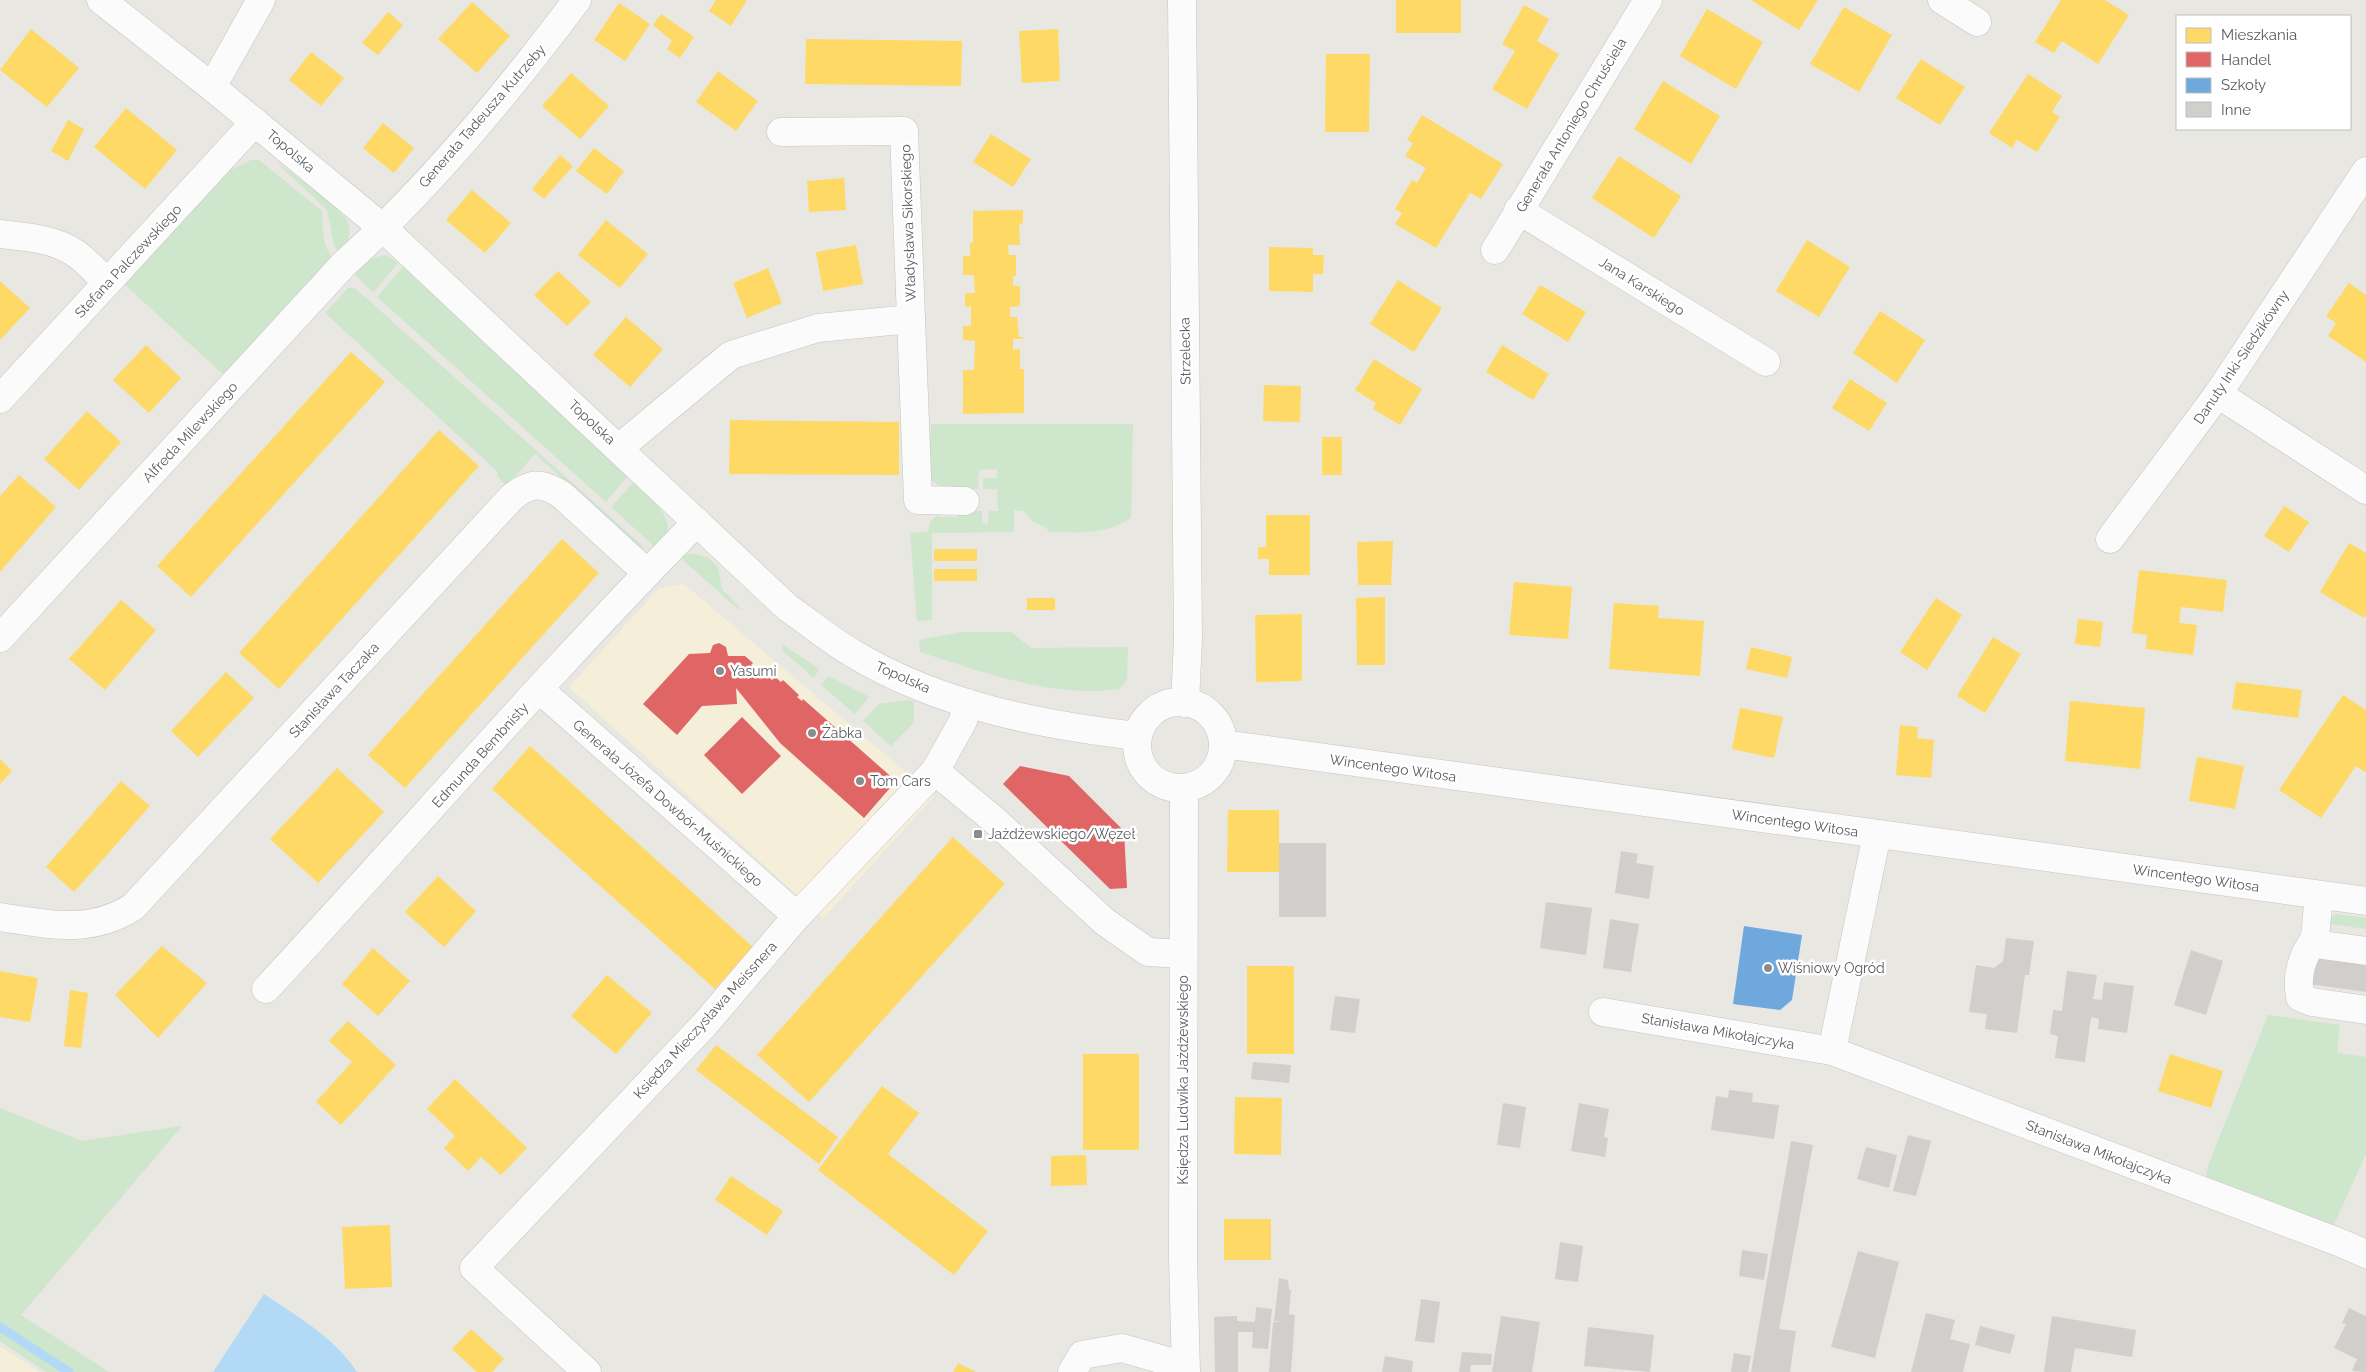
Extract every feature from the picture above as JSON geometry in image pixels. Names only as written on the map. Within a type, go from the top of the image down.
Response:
[{"type":"street","name":"Topolska","points":[[101,0],[212,87],[384,229],[788,608],[854,654],[898,677],[967,703],[1010,714],[1104,732],[1138,736]]},
{"type":"street","name":"Generała Tadeusza Kutrzeby","points":[[384,229],[521,75],[578,0]]},
{"type":"street","name":"Strzelecka","points":[[1182,0],[1188,640],[1185,703]]},
{"type":"street","points":[[1942,0],[1977,22]]},
{"type":"street","points":[[212,87],[259,1]]},
{"type":"street","name":"Generała Antoniego Chruściela","points":[[1495,250],[1639,3]]},
{"type":"street","name":"Stefana Palczewskiego","points":[[0,399],[255,122]]},
{"type":"street","name":"Władysława Sikorskiego","points":[[781,132],[904,131],[918,500],[965,501]]},
{"type":"street","name":"Danuty Inki-Siedzikówny","points":[[2110,539],[2218,394],[2366,171]]},
{"type":"street","name":"Jana Karskiego","points":[[1518,210],[1766,362]]},
{"type":"street","name":"Alfreda Milewskiego","points":[[0,638],[344,264],[384,229]]},
{"type":"street","points":[[0,234],[41,239],[59,244],[76,254],[107,283]]},
{"type":"street","name":"Władysława Sikorskiego","points":[[619,448],[730,355],[818,328],[911,319]]},
{"type":"street","points":[[2218,394],[2366,490]]},
{"type":"street","name":"Stanisława Taczaka","points":[[0,916],[67,926],[100,924],[116,918],[133,908],[512,497],[525,487],[540,485],[551,488],[562,495],[647,572]]},
{"type":"street","name":"Edmunda Bembnisty","points":[[266,990],[539,689],[647,572],[697,522]]},
{"type":"street","name":"Generała Józefa Dowbór-Muśnickiego","points":[[539,689],[797,916]]},
{"type":"street","name":"Księdza Mieczysława Meissnera","points":[[587,1372],[474,1268],[705,1024],[797,916],[935,771],[963,721],[967,703]]},
{"type":"street","points":[[1172,703],[1185,703],[1208,712],[1216,721],[1221,732],[1223,744],[1222,757],[1212,774],[1197,786],[1171,788],[1158,783],[1147,774],[1140,763],[1137,750],[1138,736],[1142,724],[1150,714],[1160,707],[1172,703]]},
{"type":"street","name":"Wincentego Witosa","points":[[1223,744],[2366,901]]},
{"type":"street","points":[[935,771],[993,819],[1105,922],[1148,952],[1183,954]]},
{"type":"street","name":"Księdza Ludwika Jażdżewskiego","points":[[1184,788],[1185,1369]]},
{"type":"street","points":[[1832,1051],[1877,834]]},
{"type":"street","points":[[2318,895],[2315,932],[2299,970],[2300,997],[2312,1002],[2366,1010]]},
{"type":"street","points":[[2315,932],[2322,945],[2366,951]]},
{"type":"street","name":"Stanisława Mikołajczyka","points":[[1604,1012],[1832,1051],[2366,1254]]},
{"type":"street","points":[[1072,1372],[1082,1355],[1122,1348],[1185,1369]]},
{"type":"shaded area","points":[[684,584],[934,796],[823,919],[569,687],[659,588]]},
{"type":"shaded area","points":[[0,1346],[40,1372],[0,1372]]},
{"type":"green space","points":[[251,160],[259,160],[322,211],[325,243],[334,259],[226,377],[124,284],[229,171]]},
{"type":"green space","points":[[278,164],[315,190],[347,220],[349,237],[346,245],[340,252],[334,246],[327,210]]},
{"type":"green space","points":[[386,255],[398,263],[373,293],[354,273],[368,259]]},
{"type":"green space","points":[[403,267],[447,305],[627,477],[606,502],[377,297]]},
{"type":"green space","points":[[348,288],[355,288],[645,548],[639,547],[535,454],[508,484],[503,483],[497,475],[498,472],[325,313]]},
{"type":"green space","points":[[931,424],[1133,424],[1131,518],[1110,528],[1091,532],[1048,532],[1047,528],[1032,521],[1024,511],[1014,510],[1014,532],[932,533],[932,620],[917,621],[910,533],[928,532],[930,522],[939,514],[940,517],[958,517],[958,511],[982,511],[982,523],[988,524],[989,511],[998,511],[997,489],[983,489],[983,478],[997,478],[997,469],[979,470],[978,489],[943,489],[930,479],[926,435],[931,434]]},
{"type":"green space","points":[[633,483],[651,499],[663,513],[666,520],[668,527],[666,535],[654,546],[611,507]]},
{"type":"green space","points":[[691,553],[707,557],[718,567],[722,589],[741,609],[738,609],[684,561],[682,557]]},
{"type":"green space","points":[[961,632],[1011,632],[1031,648],[1128,647],[1127,680],[1119,689],[1094,691],[1043,687],[993,675],[920,652],[919,640]]},
{"type":"green space","points":[[783,645],[819,669],[814,678],[782,650]]},
{"type":"green space","points":[[829,676],[869,697],[855,714],[821,685]]},
{"type":"green space","points":[[909,700],[914,702],[914,722],[891,746],[863,721],[879,704]]},
{"type":"green space","points":[[2336,914],[2366,918],[2366,929],[2329,924],[2327,922]]},
{"type":"green space","points":[[2268,1015],[2340,1025],[2337,1053],[2366,1057],[2366,1154],[2330,1233],[2203,1189],[2209,1163]]},
{"type":"green space","points":[[0,1108],[82,1141],[182,1126],[21,1315],[109,1372],[46,1372],[0,1341]]},
{"type":"water","points":[[264,1294],[315,1328],[338,1348],[357,1372],[213,1372]]},
{"type":"building: Mieszkania","points":[[716,0],[747,0],[731,26],[709,11]]},
{"type":"building: Mieszkania","points":[[1396,0],[1461,0],[1461,33],[1396,33]]},
{"type":"building: Mieszkania","points":[[1751,0],[1818,0],[1799,30]]},
{"type":"building: Mieszkania","points":[[2061,0],[2105,0],[2129,15],[2098,64],[2062,41],[2054,53],[2035,42]]},
{"type":"building: Mieszkania","points":[[472,2],[510,36],[477,73],[438,39]]},
{"type":"building: Mieszkania","points":[[619,3],[650,24],[625,61],[594,40]]},
{"type":"building: Mieszkania","points":[[1524,5],[1549,19],[1537,41],[1559,54],[1527,109],[1492,89],[1515,51],[1502,44]]},
{"type":"building: Mieszkania","points":[[1844,7],[1892,35],[1859,92],[1810,64]]},
{"type":"building: Mieszkania","points":[[1707,9],[1763,42],[1736,89],[1680,56]]},
{"type":"building: Mieszkania","points":[[388,12],[403,25],[378,55],[362,43]]},
{"type":"building: Mieszkania","points":[[661,14],[694,37],[680,58],[667,49],[672,41],[653,25]]},
{"type":"building: Mieszkania","points":[[31,29],[79,68],[47,107],[0,70]]},
{"type":"building: Mieszkania","points":[[1058,29],[1060,81],[1022,83],[1019,31]]},
{"type":"building: Mieszkania","points":[[806,39],[962,41],[961,86],[805,84]]},
{"type":"building: Mieszkania","points":[[311,52],[344,78],[321,106],[289,80]]},
{"type":"building: Mieszkania","points":[[1326,54],[1370,54],[1369,132],[1325,132]]},
{"type":"building: Mieszkania","points":[[1921,59],[1965,87],[1940,125],[1896,98]]},
{"type":"building: Mieszkania","points":[[718,71],[758,101],[736,131],[696,102]]},
{"type":"building: Mieszkania","points":[[571,73],[609,106],[580,139],[542,106]]},
{"type":"building: Mieszkania","points":[[2028,74],[2062,96],[2052,112],[2060,117],[2037,152],[2017,140],[2012,148],[1989,133]]},
{"type":"building: Mieszkania","points":[[1663,81],[1720,116],[1691,164],[1634,129]]},
{"type":"building: Mieszkania","points":[[126,108],[177,150],[145,189],[94,147]]},
{"type":"building: Mieszkania","points":[[1422,115],[1503,164],[1481,199],[1470,193],[1436,248],[1395,224],[1402,213],[1395,209],[1412,180],[1417,183],[1426,168],[1405,156],[1413,143],[1407,140]]},
{"type":"building: Mieszkania","points":[[68,120],[84,129],[68,161],[51,151]]},
{"type":"building: Mieszkania","points":[[383,123],[414,148],[394,173],[363,148]]},
{"type":"building: Mieszkania","points":[[991,134],[1031,159],[1013,187],[973,162]]},
{"type":"building: Mieszkania","points":[[594,148],[624,171],[607,194],[576,171]]},
{"type":"building: Mieszkania","points":[[560,155],[573,166],[544,199],[532,189]]},
{"type":"building: Mieszkania","points":[[1619,156],[1681,196],[1654,238],[1592,198]]},
{"type":"building: Mieszkania","points":[[844,178],[846,210],[809,212],[807,181]]},
{"type":"building: Mieszkania","points":[[472,190],[511,223],[485,253],[446,220]]},
{"type":"building: Mieszkania","points":[[1023,210],[1023,223],[1019,224],[1020,245],[1008,245],[1009,255],[1016,255],[1016,276],[1013,276],[1013,286],[1020,286],[1020,306],[1010,307],[1010,317],[1017,317],[1019,337],[1023,337],[1023,339],[1013,339],[1013,350],[1020,349],[1020,369],[1024,369],[1024,413],[963,414],[963,370],[974,370],[975,341],[963,340],[963,326],[971,326],[971,306],[965,307],[965,293],[975,293],[974,275],[963,275],[963,256],[970,256],[970,243],[973,243],[973,211]]},
{"type":"building: Mieszkania","points":[[606,220],[648,254],[620,288],[578,255]]},
{"type":"building: Mieszkania","points":[[1807,240],[1850,267],[1819,317],[1776,291]]},
{"type":"building: Mieszkania","points":[[856,245],[863,284],[823,291],[816,252]]},
{"type":"building: Mieszkania","points":[[1269,247],[1313,248],[1313,255],[1324,255],[1323,274],[1313,274],[1313,292],[1269,291]]},
{"type":"building: Mieszkania","points":[[768,268],[782,303],[747,318],[733,283]]},
{"type":"building: Mieszkania","points":[[558,271],[591,302],[567,326],[534,295]]},
{"type":"building: Mieszkania","points":[[1398,280],[1442,308],[1414,352],[1370,324]]},
{"type":"building: Mieszkania","points":[[0,281],[30,308],[0,340]]},
{"type":"building: Mieszkania","points":[[2349,283],[2366,295],[2366,362],[2328,336],[2336,323],[2326,316]]},
{"type":"building: Mieszkania","points":[[1540,285],[1586,312],[1568,342],[1522,314]]},
{"type":"building: Mieszkania","points":[[1880,311],[1925,340],[1897,383],[1853,353]]},
{"type":"building: Mieszkania","points":[[626,317],[663,349],[630,387],[593,355]]},
{"type":"building: Mieszkania","points":[[146,345],[181,378],[149,413],[113,380]]},
{"type":"building: Mieszkania","points":[[1502,345],[1549,374],[1533,400],[1486,372]]},
{"type":"building: Mieszkania","points":[[351,352],[385,382],[191,597],[157,566]]},
{"type":"building: Mieszkania","points":[[1374,359],[1422,389],[1400,425],[1373,409],[1376,403],[1355,390]]},
{"type":"building: Mieszkania","points":[[1850,379],[1887,403],[1869,431],[1832,408]]},
{"type":"building: Mieszkania","points":[[1264,385],[1301,386],[1300,422],[1263,421]]},
{"type":"building: Mieszkania","points":[[87,411],[121,442],[79,490],[44,459]]},
{"type":"building: Mieszkania","points":[[730,420],[899,422],[899,475],[729,474]]},
{"type":"building: Mieszkania","points":[[439,430],[479,466],[279,689],[239,653]]},
{"type":"building: Mieszkania","points":[[1322,437],[1342,437],[1342,475],[1322,475]]},
{"type":"building: Mieszkania","points":[[19,475],[56,507],[0,572],[0,496]]},
{"type":"building: Mieszkania","points":[[2284,506],[2309,522],[2289,552],[2264,536]]},
{"type":"building: Mieszkania","points":[[1266,515],[1310,515],[1310,575],[1269,575],[1269,559],[1258,559],[1258,547],[1266,547]]},
{"type":"building: Mieszkania","points":[[562,539],[599,573],[405,788],[368,755]]},
{"type":"building: Mieszkania","points":[[1393,541],[1391,585],[1358,585],[1357,542]]},
{"type":"building: Mieszkania","points":[[2349,543],[2366,553],[2366,614],[2364,618],[2320,592]]},
{"type":"building: Mieszkania","points":[[934,549],[977,549],[977,561],[934,561]]},
{"type":"building: Mieszkania","points":[[934,569],[977,569],[977,581],[934,581]]},
{"type":"building: Mieszkania","points":[[2139,570],[2227,580],[2223,612],[2181,607],[2179,623],[2197,625],[2193,655],[2146,649],[2147,635],[2132,633]]},
{"type":"building: Mieszkania","points":[[1514,582],[1572,587],[1568,639],[1509,635]]},
{"type":"building: Mieszkania","points":[[1385,597],[1385,665],[1357,665],[1356,598]]},
{"type":"building: Mieszkania","points":[[1027,598],[1055,598],[1055,610],[1027,610]]},
{"type":"building: Mieszkania","points":[[1936,598],[1962,615],[1927,670],[1900,652]]},
{"type":"building: Mieszkania","points":[[121,600],[156,630],[105,690],[69,659]]},
{"type":"building: Mieszkania","points":[[1614,603],[1659,606],[1658,618],[1704,621],[1700,676],[1609,669]]},
{"type":"building: Mieszkania","points":[[1302,614],[1302,681],[1256,682],[1255,615]]},
{"type":"building: Mieszkania","points":[[2078,619],[2103,622],[2100,647],[2075,644]]},
{"type":"building: Mieszkania","points":[[1993,637],[2021,654],[1985,713],[1957,696]]},
{"type":"building: Mieszkania","points":[[1751,647],[1792,657],[1787,678],[1746,669]]},
{"type":"building: Mieszkania","points":[[226,672],[254,698],[198,757],[171,731]]},
{"type":"building: Mieszkania","points":[[2236,682],[2302,690],[2298,718],[2232,709]]},
{"type":"building: Mieszkania","points":[[2343,695],[2366,710],[2366,773],[2356,766],[2321,818],[2279,790]]},
{"type":"building: Mieszkania","points":[[2070,701],[2145,708],[2140,769],[2065,761]]},
{"type":"building: Mieszkania","points":[[1740,708],[1783,717],[1774,758],[1732,749]]},
{"type":"building: Mieszkania","points":[[1900,725],[1918,727],[1917,738],[1934,740],[1931,778],[1896,775]]},
{"type":"building: Mieszkania","points":[[530,746],[753,947],[715,989],[492,789]]},
{"type":"building: Mieszkania","points":[[2197,757],[2244,766],[2235,809],[2189,801]]},
{"type":"building: Mieszkania","points":[[0,759],[12,771],[0,784]]},
{"type":"building: Mieszkania","points":[[337,768],[384,812],[318,883],[270,839]]},
{"type":"building: Mieszkania","points":[[121,781],[150,806],[74,892],[46,867]]},
{"type":"building: Mieszkania","points":[[1228,810],[1279,810],[1279,872],[1227,872]]},
{"type":"building: Mieszkania","points":[[953,837],[1005,884],[809,1102],[757,1055]]},
{"type":"building: Mieszkania","points":[[438,876],[476,911],[444,947],[405,912]]},
{"type":"building: Mieszkania","points":[[162,946],[207,983],[158,1038],[115,995]]},
{"type":"building: Mieszkania","points":[[373,948],[410,981],[378,1016],[342,984]]},
{"type":"building: Mieszkania","points":[[1247,966],[1294,966],[1294,1054],[1247,1054]]},
{"type":"building: Mieszkania","points":[[0,971],[38,978],[30,1022],[0,1017]]},
{"type":"building: Mieszkania","points":[[607,975],[652,1013],[616,1054],[571,1016]]},
{"type":"building: Mieszkania","points":[[70,990],[88,993],[81,1048],[64,1046]]},
{"type":"building: Mieszkania","points":[[348,1021],[396,1065],[341,1125],[316,1102],[352,1062],[329,1041]]},
{"type":"building: Mieszkania","points":[[716,1045],[838,1137],[819,1164],[696,1070]]},
{"type":"building: Mieszkania","points":[[1083,1054],[1139,1054],[1139,1150],[1083,1150]]},
{"type":"building: Mieszkania","points":[[2170,1054],[2223,1071],[2211,1108],[2158,1091]]},
{"type":"building: Mieszkania","points":[[455,1079],[527,1148],[501,1175],[481,1157],[468,1171],[444,1148],[455,1136],[427,1109]]},
{"type":"building: Mieszkania","points":[[882,1086],[919,1113],[888,1154],[988,1231],[954,1275],[818,1170]]},
{"type":"building: Mieszkania","points":[[1235,1097],[1282,1098],[1281,1155],[1234,1154]]},
{"type":"building: Mieszkania","points":[[1086,1155],[1087,1185],[1051,1186],[1051,1156]]},
{"type":"building: Mieszkania","points":[[731,1176],[783,1211],[767,1235],[715,1200]]},
{"type":"building: Mieszkania","points":[[1224,1219],[1271,1219],[1271,1260],[1224,1260]]},
{"type":"building: Mieszkania","points":[[390,1225],[392,1287],[345,1289],[342,1227]]},
{"type":"building: Mieszkania","points":[[471,1329],[504,1359],[492,1372],[477,1372],[452,1349]]},
{"type":"building: Mieszkania","points":[[958,1363],[976,1372],[953,1372]]},
{"type":"building: Handel","points":[[719,643],[726,647],[728,656],[745,656],[753,663],[751,665],[756,669],[757,667],[772,680],[775,677],[781,682],[783,680],[799,695],[797,697],[802,701],[803,699],[896,781],[864,818],[780,743],[736,688],[737,704],[702,706],[677,735],[643,704],[689,654],[710,653],[713,645]]},
{"type":"building: Handel","points":[[742,717],[781,756],[742,794],[704,755]]},
{"type":"building: Handel","points":[[1020,766],[1069,776],[1124,831],[1127,888],[1110,889],[1003,784]]},
{"type":"building: Szkoły","name":"Wiśniowy Ogród","points":[[1744,926],[1802,935],[1792,1000],[1780,1010],[1733,1004]]},
{"type":"building: Inne","points":[[1279,843],[1326,843],[1326,917],[1279,917]]},
{"type":"building: Inne","points":[[1621,851],[1638,854],[1636,863],[1654,866],[1649,899],[1615,893]]},
{"type":"building: Inne","points":[[1546,902],[1592,908],[1586,955],[1540,948]]},
{"type":"building: Inne","points":[[1610,919],[1639,924],[1631,972],[1603,968]]},
{"type":"building: Inne","points":[[2006,938],[2034,941],[2029,975],[2025,975],[2017,1033],[1985,1029],[1987,1014],[1969,1012],[1976,965],[1994,968],[2003,961]]},
{"type":"building: Inne","points":[[2191,950],[2223,961],[2206,1015],[2174,1005]]},
{"type":"building: Inne","points":[[2313,957],[2366,964],[2366,992],[2309,984]]},
{"type":"building: Inne","points":[[2067,971],[2097,975],[2093,999],[2102,1000],[2104,982],[2134,986],[2127,1033],[2098,1029],[2099,1019],[2091,1017],[2085,1062],[2055,1058],[2058,1036],[2050,1034],[2053,1010],[2062,1011]]},
{"type":"building: Inne","points":[[1335,996],[1360,999],[1355,1033],[1330,1030]]},
{"type":"building: Inne","points":[[1253,1062],[1291,1065],[1289,1083],[1251,1079]]},
{"type":"building: Inne","points":[[1729,1090],[1753,1093],[1752,1102],[1779,1105],[1774,1139],[1711,1130],[1716,1096],[1728,1098]]},
{"type":"building: Inne","points":[[1503,1103],[1526,1107],[1520,1148],[1497,1145]]},
{"type":"building: Inne","points":[[1579,1103],[1609,1109],[1604,1137],[1608,1138],[1605,1157],[1571,1151]]},
{"type":"building: Inne","points":[[1908,1135],[1931,1141],[1916,1196],[1893,1191]]},
{"type":"building: Inne","points":[[1791,1141],[1813,1145],[1779,1329],[1796,1331],[1790,1372],[1751,1372]]},
{"type":"building: Inne","points":[[1866,1147],[1897,1155],[1889,1188],[1857,1179]]},
{"type":"building: Inne","points":[[1560,1242],[1583,1246],[1578,1282],[1555,1279]]},
{"type":"building: Inne","points":[[1742,1250],[1768,1254],[1764,1280],[1739,1276]]},
{"type":"building: Inne","points":[[1858,1251],[1899,1262],[1875,1358],[1831,1347]]},
{"type":"building: Inne","points":[[1279,1278],[1288,1280],[1289,1290],[1291,1290],[1289,1314],[1295,1315],[1291,1372],[1269,1372],[1273,1322],[1283,1322],[1274,1321]]},
{"type":"building: Inne","points":[[1421,1299],[1440,1302],[1434,1343],[1415,1341]]},
{"type":"building: Inne","points":[[1256,1307],[1272,1309],[1268,1349],[1252,1348],[1253,1332],[1238,1332],[1238,1372],[1215,1372],[1214,1317],[1237,1316],[1237,1321],[1255,1322]]},
{"type":"building: Inne","points":[[2349,1308],[2366,1316],[2366,1372],[2352,1371],[2357,1359],[2334,1348],[2346,1324],[2342,1323]]},
{"type":"building: Inne","points":[[1926,1313],[1955,1320],[1950,1339],[1970,1344],[1963,1372],[1911,1372]]},
{"type":"building: Inne","points":[[1501,1316],[1540,1322],[1532,1372],[1492,1372]]},
{"type":"building: Inne","points":[[2052,1316],[2136,1330],[2132,1357],[2075,1348],[2071,1372],[2044,1372]]},
{"type":"building: Inne","points":[[1980,1326],[2015,1335],[2010,1354],[1975,1345]]},
{"type":"building: Inne","points":[[1588,1327],[1654,1335],[1650,1372],[1584,1366]]},
{"type":"building: Inne","points":[[1462,1352],[1492,1354],[1491,1365],[1471,1365],[1470,1372],[1459,1372]]},
{"type":"building: Inne","points":[[1734,1353],[1751,1356],[1748,1372],[1731,1372]]},
{"type":"building: Inne","points":[[1385,1356],[1413,1361],[1412,1372],[1382,1372]]},
{"type":"waterway","points":[[0,1327],[69,1372]]},
{"type":"place","name":"Yasumi","points":[[720,671]]},
{"type":"place","name":"Żabka","points":[[812,733]]},
{"type":"place","name":"Tom Cars","points":[[860,781]]},
{"type":"place","name":"Jażdżewskiego/Węzeł","points":[[978,834]]},
{"type":"place","name":"Wiśniowy Ogród","points":[[1768,968]]}]
